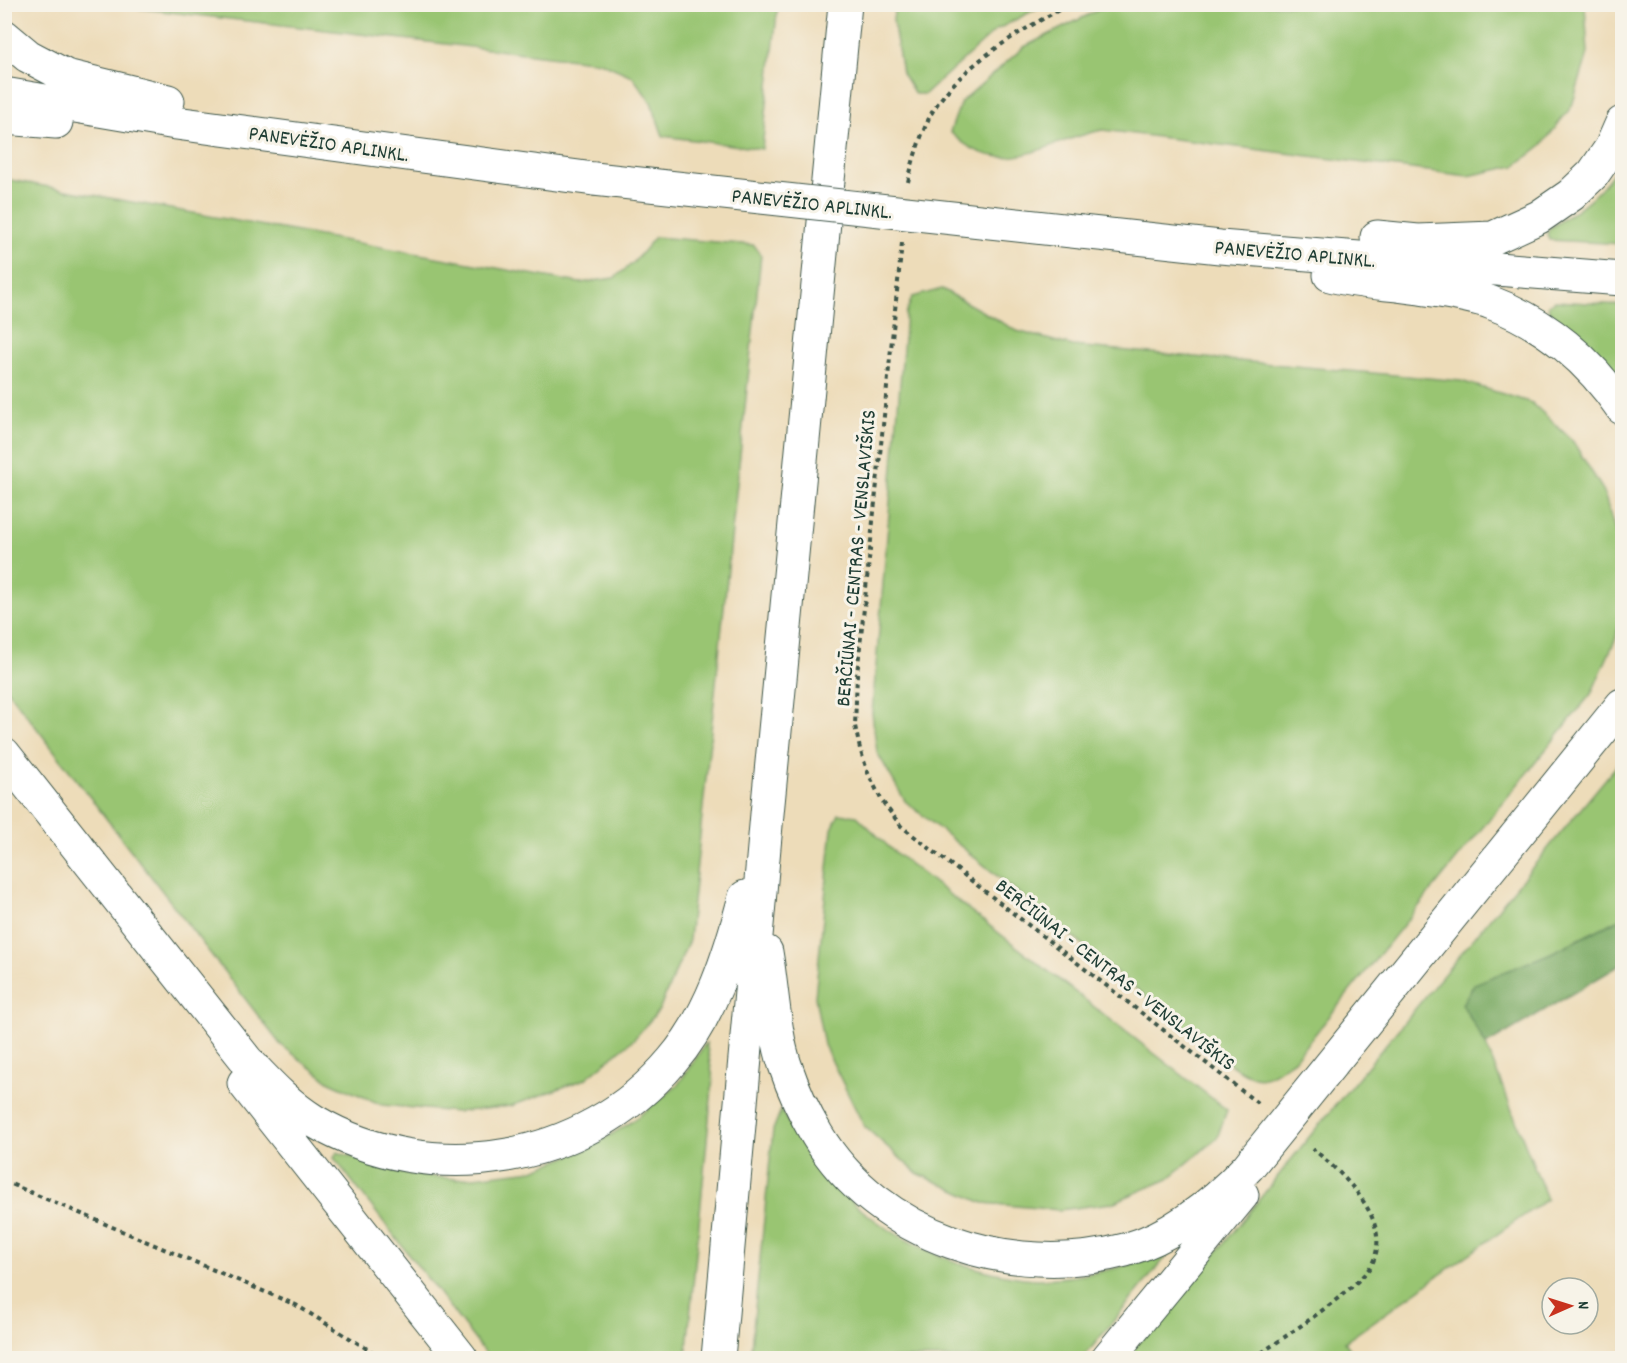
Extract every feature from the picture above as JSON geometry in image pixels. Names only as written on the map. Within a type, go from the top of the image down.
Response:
[{"type":"highway","points":[[718,1359],[767,814],[845,4]]},
{"type":"highway","points":[[4,36],[28,56],[66,76],[347,146]]},
{"type":"highway","name":"PANEVĖŽIO APLINKL.","points":[[4,94],[176,123],[594,179],[1220,247],[1623,279]]},
{"type":"highway","points":[[4,118],[41,122],[176,123]]},
{"type":"highway","points":[[1220,247],[1348,235],[1418,241],[1493,238],[1539,217],[1571,195],[1593,174],[1611,148],[1623,123]]},
{"type":"highway","points":[[1220,247],[1347,280],[1420,288],[1492,303],[1531,322],[1570,349],[1593,369],[1623,408]]},
{"type":"highway","points":[[759,903],[784,1063],[799,1101],[818,1137],[844,1170],[874,1198],[914,1225],[958,1245],[992,1255],[1060,1259],[1126,1249],[1188,1220],[1217,1200],[1248,1167],[1623,705]]},
{"type":"highway","points":[[1108,1359],[1623,731]]},
{"type":"highway","points":[[4,753],[278,1095],[314,1121],[356,1141],[430,1159],[491,1158],[546,1148],[606,1118],[650,1084],[673,1061],[696,1029],[713,994],[740,917],[767,814]]},
{"type":"highway","points":[[4,781],[460,1359]]},
{"type":"path","points":[[907,193],[917,147],[931,114],[957,82],[997,48],[1070,4]]},
{"type":"path","name":"BERČIŪNAI - CENTRAS - VENSLAVIŠKIS","points":[[902,240],[857,675],[855,726],[868,773],[882,801],[901,826],[1264,1108]]},
{"type":"path","points":[[1254,1359],[1345,1292],[1371,1265],[1377,1248],[1376,1232],[1365,1203],[1341,1173],[1313,1149]]},
{"type":"path","points":[[4,1181],[296,1305],[382,1359]]},
{"type":"green space","points":[[895,4],[1044,5],[996,30],[925,94],[915,94],[902,73],[893,20]]},
{"type":"green space","points":[[109,5],[778,5],[762,149],[663,136],[651,102],[632,76],[600,62]]},
{"type":"green space","points":[[1108,5],[1585,5],[1588,53],[1572,106],[1542,145],[1515,166],[1468,176],[1103,130],[1043,149],[1007,157],[989,155],[970,147],[950,132],[961,102],[1024,47]]},
{"type":"green space","points":[[1622,158],[1622,244],[1549,240],[1547,234],[1550,228],[1600,190]]},
{"type":"green space","points":[[5,179],[580,283],[614,278],[633,263],[655,237],[754,245],[761,255],[689,940],[659,1010],[634,1039],[585,1079],[511,1106],[457,1112],[382,1105],[330,1082],[280,1044],[5,687]]},
{"type":"green space","points":[[942,289],[1017,331],[1073,346],[1461,381],[1532,403],[1572,440],[1603,490],[1620,548],[1622,603],[1616,638],[1591,694],[1294,1060],[1268,1076],[1262,1078],[1248,1075],[1228,1063],[905,801],[877,752],[872,713],[906,314],[912,297]]},
{"type":"green space","points":[[1555,301],[1622,305],[1622,379],[1587,342],[1549,311],[1548,305]]},
{"type":"green space","points":[[1622,759],[1622,918],[1551,953],[1463,1004],[1486,1045],[1547,1199],[1345,1342],[1356,1358],[1126,1358],[1222,1246],[1314,1131]]},
{"type":"green space","points":[[839,814],[857,816],[892,850],[1227,1110],[1217,1138],[1168,1179],[1112,1203],[1059,1210],[983,1203],[917,1173],[864,1126],[824,1045],[815,997],[832,829]]},
{"type":"green space","points":[[1622,918],[1622,964],[1486,1045],[1462,1004],[1474,984],[1551,953]]},
{"type":"green space","points":[[706,1043],[713,1078],[686,1358],[489,1358],[334,1158],[337,1152],[400,1173],[456,1179],[533,1170],[588,1149],[630,1123],[677,1086]]},
{"type":"green space","points":[[781,1110],[816,1163],[857,1206],[906,1240],[934,1254],[993,1273],[1041,1279],[1107,1270],[1171,1251],[1083,1358],[750,1358],[773,1130]]}]
